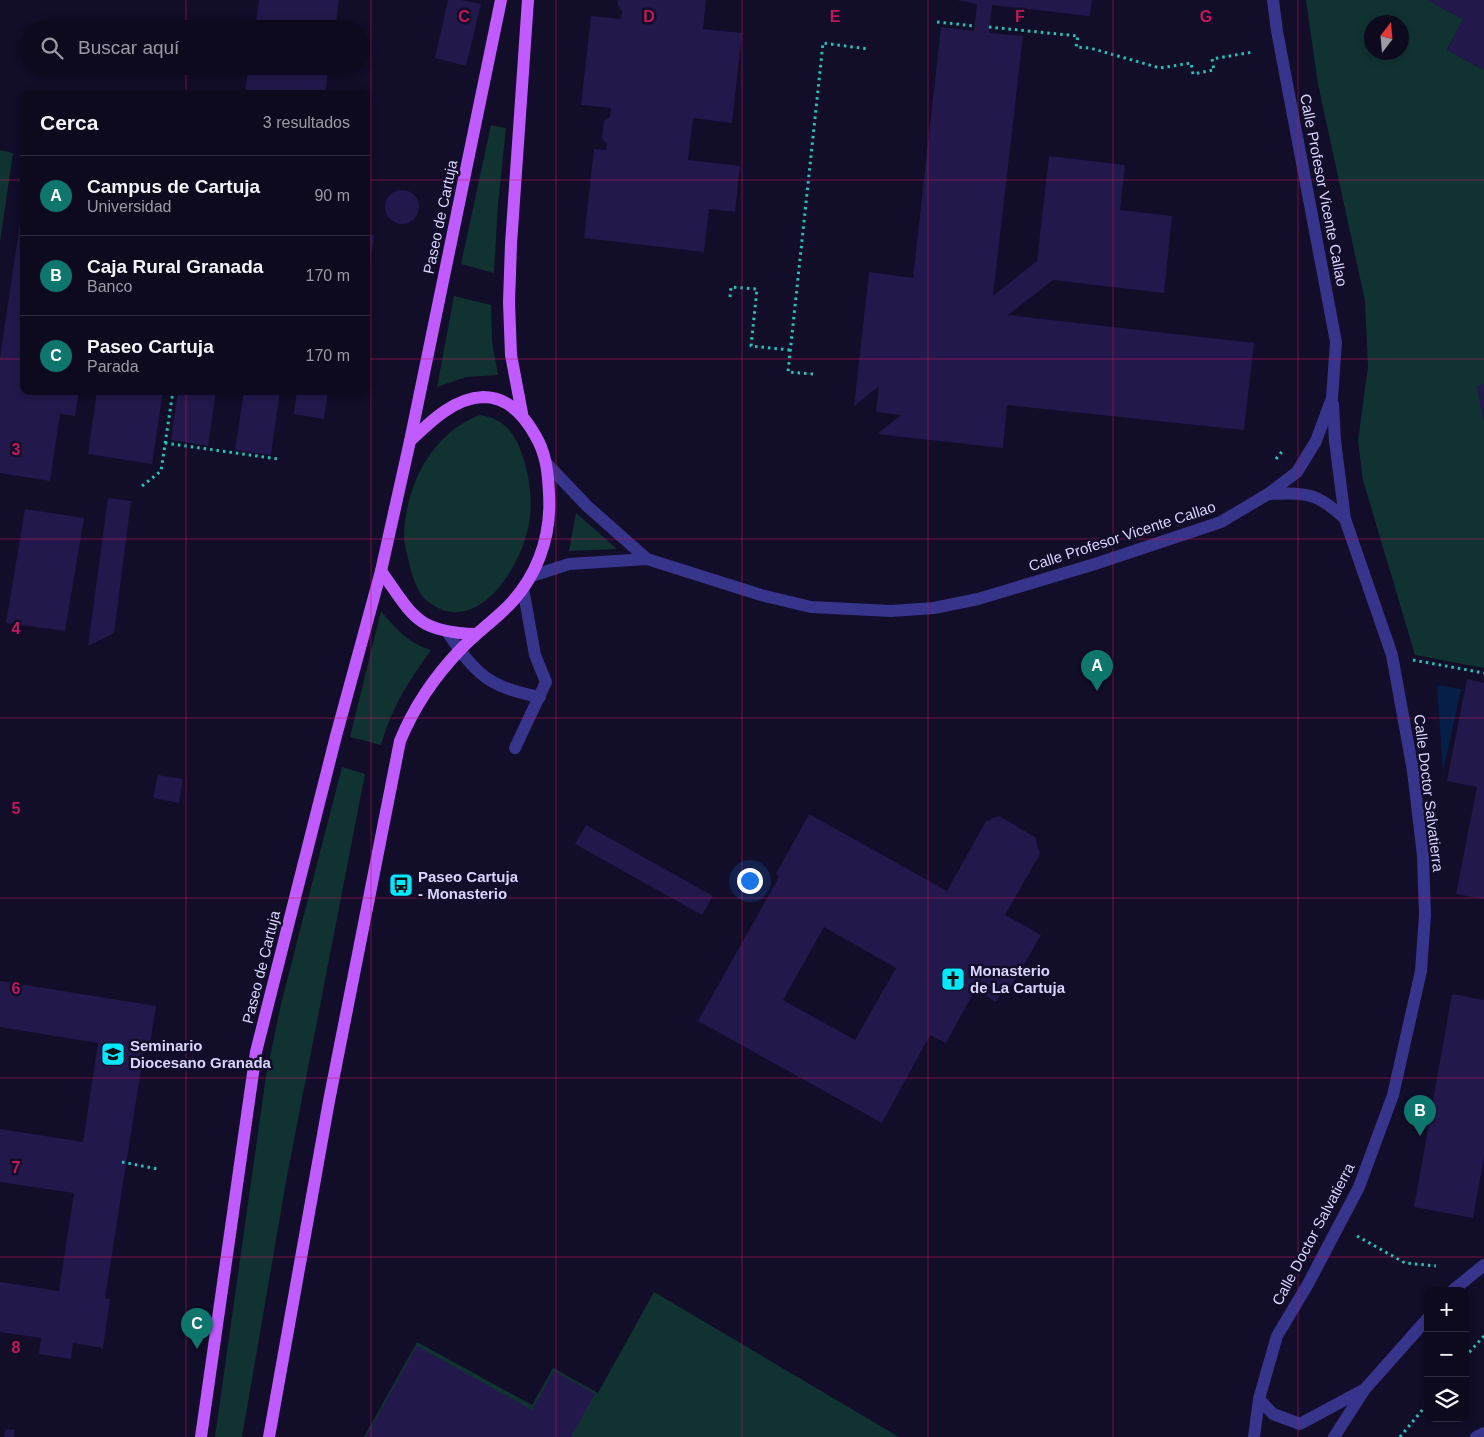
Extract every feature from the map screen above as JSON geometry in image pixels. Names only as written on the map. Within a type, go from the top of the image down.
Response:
[{"type":"main road","name":"Paseo de Cartuja","points":[[201,1437],[256,1052],[334,742],[380,571],[410,441],[501,0]]},
{"type":"main road","points":[[269,1437],[329,1102],[400,741],[412,711],[459,650],[504,611],[532,576],[541,557],[548,532],[550,503],[548,464],[537,437],[522,413],[511,354],[511,244],[528,0]]},
{"type":"main road","points":[[410,441],[443,412],[473,397],[487,397],[505,402],[522,413]]},
{"type":"main road","points":[[380,571],[411,612],[426,626],[448,633],[476,634]]},
{"type":"street","name":"Calle Profesor Vicente Callao","points":[[532,576],[569,564],[647,559],[761,596],[811,607],[891,611],[934,608],[978,599],[1095,564],[1222,522],[1268,494],[1297,472],[1316,441],[1332,398],[1336,342],[1278,40],[1273,0]]},
{"type":"street","name":"Calle Doctor Salvatierra","points":[[1254,1437],[1259,1399],[1277,1336],[1308,1284],[1359,1187],[1394,1095],[1421,971],[1425,915],[1423,856],[1411,762],[1392,655],[1345,519],[1335,441],[1332,398]]},
{"type":"street","name":"Calle Profesor Vicente Callao","points":[[548,464],[587,506],[647,559]]},
{"type":"street","name":"Calle Doctor Salvatierra","points":[[1268,494],[1300,493],[1326,501],[1345,519]]},
{"type":"street","points":[[515,748],[546,682],[535,655],[523,588]]},
{"type":"street","points":[[448,633],[475,670],[488,681],[511,692],[540,697]]},
{"type":"street","points":[[1457,1287],[1484,1265]]},
{"type":"street","points":[[1334,1437],[1365,1389],[1424,1323]]},
{"type":"street","points":[[1259,1399],[1273,1414],[1300,1424],[1365,1389]]},
{"type":"street","points":[[1300,1424],[1300,1437]]},
{"type":"street","points":[[1476,1437],[1484,1433]]},
{"type":"path","points":[[937,22],[975,26]]},
{"type":"path","points":[[989,27],[1078,36],[1076,47],[1090,48],[1160,68],[1191,63],[1193,74],[1214,70],[1212,60],[1253,52]]},
{"type":"path","points":[[812,374],[788,372],[823,43],[868,50]]},
{"type":"path","points":[[730,298],[731,287],[757,290],[751,346],[790,350]]},
{"type":"path","points":[[142,486],[161,471],[172,395]]},
{"type":"path","points":[[165,443],[278,459]]},
{"type":"path","points":[[1271,466],[1287,445]]},
{"type":"path","points":[[1412,660],[1484,674]]},
{"type":"path","points":[[122,1162],[158,1169]]},
{"type":"path","points":[[1354,1235],[1380,1251],[1405,1263],[1436,1266]]},
{"type":"path","points":[[1469,1353],[1484,1336]]},
{"type":"path","points":[[1400,1437],[1424,1408]]},
{"type":"green space","points":[[1306,0],[1427,0],[1463,19],[1447,50],[1484,70],[1484,668],[1415,655],[1363,480],[1358,441],[1368,367],[1365,301],[1318,84]]},
{"type":"green space","points":[[491,125],[506,128],[498,204],[494,273],[461,264]]},
{"type":"green space","points":[[0,150],[13,153],[0,242]]},
{"type":"green space","points":[[454,296],[491,305],[492,342],[498,375],[466,377],[437,387]]},
{"type":"green space","points":[[480,415],[496,420],[508,428],[520,448],[530,486],[530,516],[520,552],[502,584],[489,598],[475,607],[459,612],[443,610],[426,600],[415,583],[404,537],[409,499],[424,464],[435,448],[463,423]]},
{"type":"green space","points":[[576,513],[617,549],[569,551]]},
{"type":"green space","points":[[381,611],[409,639],[431,650],[402,695],[390,718],[381,745],[350,737]]},
{"type":"green space","points":[[342,767],[365,774],[287,1176],[242,1437],[215,1437],[266,1076],[281,1004]]},
{"type":"green space","points":[[654,1292],[899,1437],[364,1437],[417,1342],[532,1405],[553,1368],[598,1393]]},
{"type":"water","points":[[1437,685],[1461,689],[1443,772]]},
{"type":"building","points":[[259,0],[339,0],[336,20],[256,20]]},
{"type":"building","points":[[448,0],[462,0],[481,4],[466,66],[435,58]]},
{"type":"building","points":[[618,0],[706,0],[703,29],[742,33],[732,123],[693,118],[688,160],[740,166],[735,212],[709,209],[704,252],[584,238],[594,149],[606,150],[607,144],[602,138],[604,121],[610,117],[611,108],[581,105],[591,16],[621,19],[622,11],[618,5]]},
{"type":"building","points":[[957,0],[1092,0],[1090,16],[992,5],[989,33],[1023,36],[993,296],[1037,261],[1049,156],[1125,165],[1120,210],[1172,216],[1164,293],[1053,280],[1008,315],[1254,343],[1244,430],[1007,405],[1003,448],[877,434],[901,415],[876,412],[879,386],[854,406],[869,272],[913,278],[941,27],[974,31],[977,4]]},
{"type":"building","points":[[1427,0],[1484,0],[1484,70],[1447,50],[1463,19]]},
{"type":"building","points":[[248,75],[328,75],[326,90],[245,90]]},
{"type":"building","points":[[402,190],[409,191],[414,195],[418,200],[418,214],[414,219],[409,223],[402,224],[395,223],[390,219],[386,214],[385,207],[386,200],[390,195],[395,191]]},
{"type":"building","points":[[20,223],[20,395],[78,395],[75,416],[60,414],[50,481],[0,473],[0,358]]},
{"type":"building","points":[[370,234],[374,235],[370,261]]},
{"type":"building","points":[[1484,384],[1484,420],[1483,420],[1477,386]]},
{"type":"building","points":[[96,395],[162,395],[152,464],[88,454]]},
{"type":"building","points":[[177,395],[215,395],[208,446],[171,440]]},
{"type":"building","points":[[243,395],[279,395],[271,455],[235,450]]},
{"type":"building","points":[[296,395],[327,395],[324,419],[294,414]]},
{"type":"building","points":[[108,498],[131,501],[114,633],[88,646]]},
{"type":"building","points":[[25,509],[84,518],[65,631],[6,623]]},
{"type":"building","points":[[1467,679],[1484,683],[1484,899],[1456,894],[1477,787],[1447,781]]},
{"type":"building","points":[[158,775],[183,779],[179,803],[153,798]]},
{"type":"building","name":"Monasterio de La Cartuja","points":[[809,814],[947,891],[986,821],[999,816],[1035,837],[1040,854],[1005,915],[1041,935],[1008,992],[1003,989],[996,1002],[975,990],[946,1043],[930,1035],[882,1123],[698,1021],[779,877],[776,874]],"holes":[[[824,927],[896,968],[855,1040],[783,1000]]]},
{"type":"building","points":[[586,825],[713,896],[702,915],[575,844]]},
{"type":"building","points":[[0,981],[156,1006],[149,1051],[144,1050],[105,1298],[110,1299],[103,1348],[73,1343],[71,1359],[39,1354],[41,1338],[0,1332],[0,1282],[59,1291],[74,1193],[0,1182],[0,1129],[83,1142],[98,1043],[0,1027]]},
{"type":"building","points":[[1452,994],[1484,1000],[1484,1157],[1473,1218],[1414,1207]]},
{"type":"building","points":[[417,1346],[532,1410],[554,1371],[595,1394],[571,1437],[366,1437]]},
{"type":"building","points":[[6,1429],[15,1430],[14,1437],[4,1437]]},
{"type":"place","name":"Campus de Cartuja","points":[[1097,691]]},
{"type":"place","name":"Paseo Cartuja - Monasterio","points":[[401,885]]},
{"type":"place","name":"Monasterio de La Cartuja","points":[[953,979]]},
{"type":"place","name":"Seminario Diocesano Granada","points":[[113,1054]]},
{"type":"place","name":"Caja Rural Granada","points":[[1420,1136]]},
{"type":"place","name":"Paseo Cartuja","points":[[197,1349]]}]
